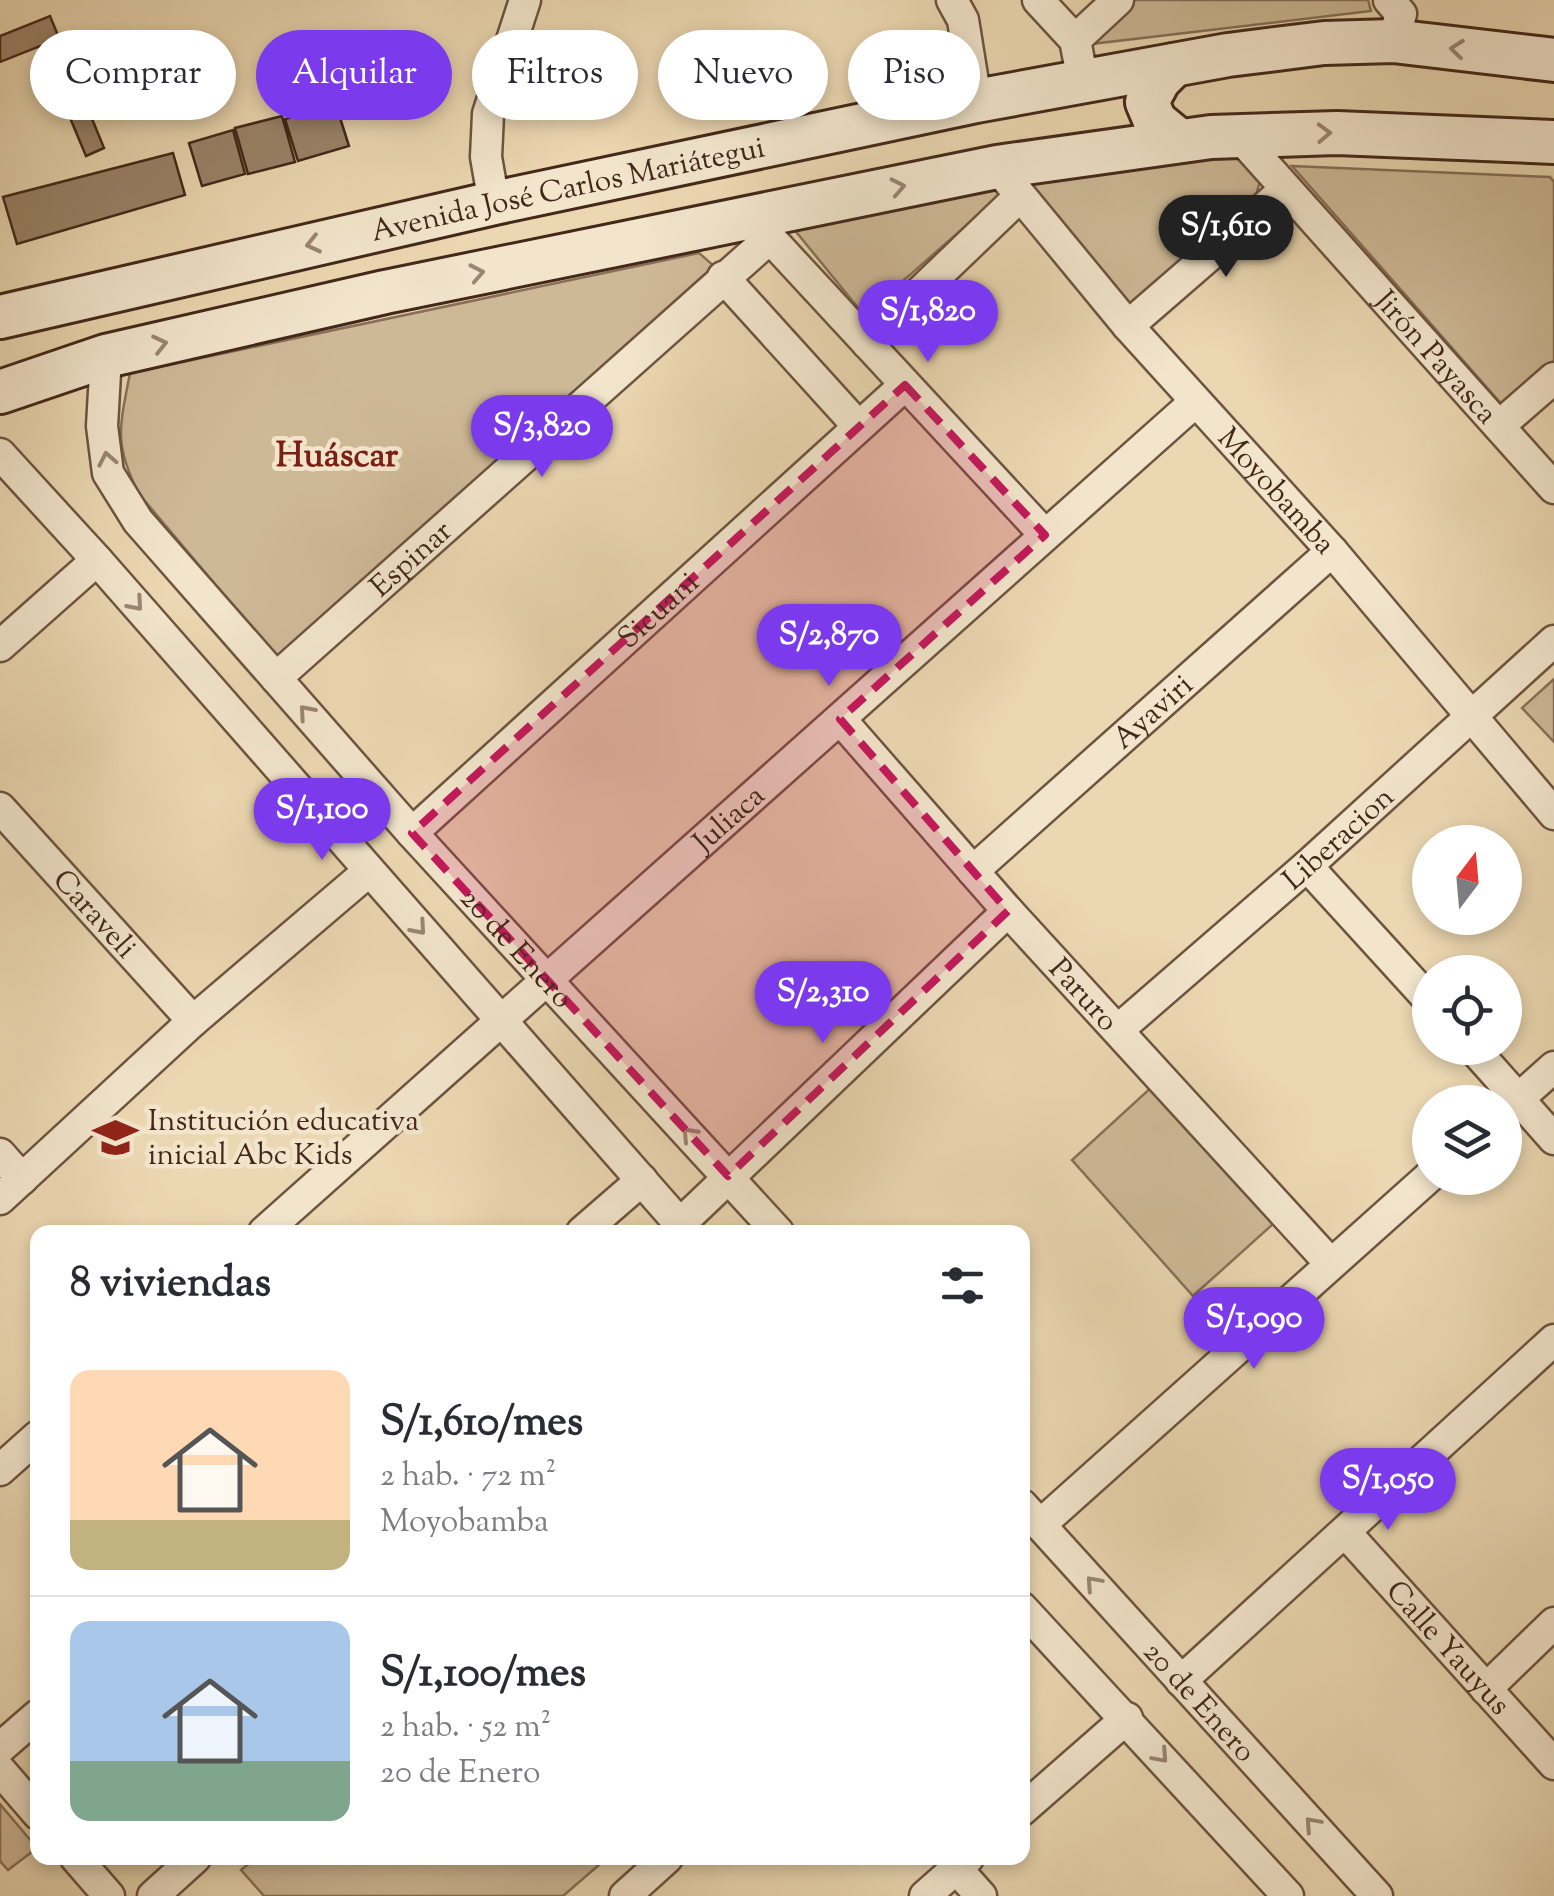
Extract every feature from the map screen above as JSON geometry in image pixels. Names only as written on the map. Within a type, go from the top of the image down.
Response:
[{"type":"main road","name":"Avenida José Carlos Mariátegui","points":[[980,100],[1174,64],[1324,43],[1400,14],[1554,60]]},
{"type":"main road","points":[[1174,64],[1158,80],[1147,102],[1155,121],[1178,140]]},
{"type":"main road","name":"Avenida José Carlos Mariátegui","points":[[0,317],[494,203],[884,120]]},
{"type":"main road","points":[[821,133],[835,144],[842,161],[834,200]]},
{"type":"main road","points":[[0,392],[106,356],[385,292],[768,226],[834,200],[1008,182],[1178,140],[1337,133],[1554,142]]},
{"type":"street","points":[[494,203],[486,158],[488,114],[524,0]]},
{"type":"street","points":[[952,0],[965,30]]},
{"type":"street","points":[[1038,0],[1075,40],[1083,81]]},
{"type":"street","points":[[1075,40],[1118,0]]},
{"type":"street","name":"Jirón Payasca","points":[[1240,137],[1554,488]]},
{"type":"street","points":[[868,344],[1008,182]]},
{"type":"street","name":"Moyobamba","points":[[1008,182],[1128,326],[1332,551],[1554,814]]},
{"type":"street","points":[[1128,326],[1286,189]]},
{"type":"street","points":[[768,226],[868,344],[1045,535]]},
{"type":"street","name":"Espinar","points":[[276,678],[723,277],[768,226]]},
{"type":"street","points":[[723,277],[858,426]]},
{"type":"street","name":"20 de Enero","points":[[106,356],[102,426],[108,473],[138,520],[412,833],[772,1225]]},
{"type":"street","points":[[1499,426],[1554,378]]},
{"type":"street","name":"Sicuani","points":[[412,833],[906,385]]},
{"type":"street","name":"Juliaca","points":[[272,1225],[1195,402]]},
{"type":"street","name":"20 de Enero","points":[[0,454],[680,1225]]},
{"type":"street","name":"Ayaviri","points":[[973,871],[1332,551]]},
{"type":"street","points":[[0,646],[97,560]]},
{"type":"street","name":"Liberacion","points":[[1118,1030],[1307,866],[1554,641]]},
{"type":"street","name":"Paruro","points":[[840,720],[1008,911],[1330,1263]]},
{"type":"street","name":"Caraveli","points":[[0,808],[193,1022]]},
{"type":"street","points":[[1307,866],[1412,980]]},
{"type":"street","points":[[0,1154],[11,1189],[193,1022],[369,871]]},
{"type":"street","points":[[686,1225],[728,1176],[1008,911]]},
{"type":"street","points":[[1522,1096],[1554,1066]]},
{"type":"street","points":[[1522,1113],[1554,1138]]},
{"type":"street","points":[[590,1225],[642,1180]]},
{"type":"street","points":[[1031,1515],[1412,1192]]},
{"type":"street","points":[[1181,1681],[1554,1340]]},
{"type":"street","points":[[2,1463],[30,1442]]},
{"type":"street","name":"20 de Enero","points":[[1031,1515],[1377,1896]]},
{"type":"street","name":"Calle Yauyus","points":[[1345,1532],[1554,1764]]},
{"type":"street","points":[[1030,1616],[1288,1896]]},
{"type":"street","points":[[1486,1689],[1554,1622]]},
{"type":"street","points":[[1030,1803],[1126,1718]]},
{"type":"street","points":[[0,1748],[30,1722]]},
{"type":"street","points":[[0,1770],[30,1805]]},
{"type":"street","points":[[82,1865],[109,1896]]},
{"type":"street","points":[[153,1896],[187,1865]]},
{"type":"street","points":[[625,1896],[659,1865]]},
{"type":"street","points":[[925,1896],[960,1865]]},
{"type":"street","points":[[963,1865],[981,1896]]},
{"type":"highlighted area","points":[[905,385],[1045,535],[840,719],[1008,911],[728,1176],[412,833]]},
{"type":"shaded area","points":[[1130,0],[1368,0],[1371,11],[1091,44]]},
{"type":"shaded area","points":[[1235,156],[1260,181],[1254,202],[1128,305],[1022,183]]},
{"type":"shaded area","points":[[1292,166],[1550,177],[1554,182],[1554,361],[1505,408]]},
{"type":"shaded area","points":[[996,190],[1000,196],[864,315],[793,228]]},
{"type":"shaded area","points":[[699,253],[714,266],[277,658],[139,494],[125,461],[121,434],[130,373]]},
{"type":"shaded area","points":[[1554,679],[1554,742],[1522,708]]},
{"type":"shaded area","points":[[1155,1084],[1273,1224],[1193,1296],[1072,1160]]},
{"type":"shaded area","points":[[0,1804],[30,1840],[30,1853],[8,1870],[0,1861]]},
{"type":"shaded area","points":[[247,1865],[599,1865],[563,1896],[264,1896],[241,1870]]},
{"type":"building","points":[[50,16],[56,30],[30,30],[30,50],[0,62],[0,36]]},
{"type":"building","points":[[71,120],[93,120],[104,148],[86,156]]},
{"type":"building","points":[[283,120],[295,162],[248,174],[235,128]]},
{"type":"building","points":[[285,120],[341,120],[349,146],[298,161]]},
{"type":"building","points":[[233,130],[245,174],[202,186],[189,143]]},
{"type":"building","points":[[173,153],[185,195],[17,244],[3,197]]},
{"type":"place","name":"Institución educativa inicial Abc Kids","points":[[115,1137]]},
{"type":"district","name":"Huáscar","points":[[337,454]]}]
